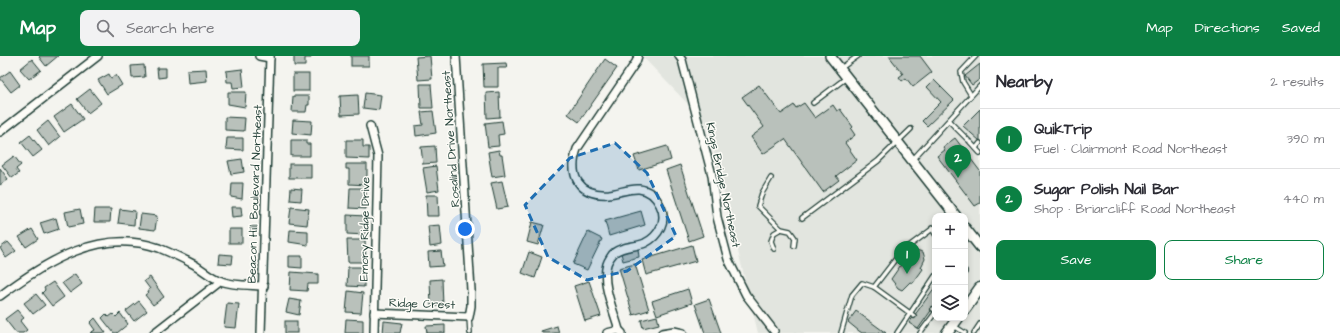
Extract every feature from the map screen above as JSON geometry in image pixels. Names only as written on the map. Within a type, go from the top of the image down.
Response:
[{"type":"main road","points":[[830,56],[954,213]]},
{"type":"main road","points":[[968,232],[980,247]]},
{"type":"main road","points":[[968,306],[978,294]]},
{"type":"street","points":[[0,132],[98,56]]},
{"type":"street","points":[[259,56],[270,57]]},
{"type":"street","name":"Rosalind Drive Northeast","points":[[456,56],[471,290],[469,317]]},
{"type":"street","points":[[607,333],[620,331],[606,282],[607,262],[616,252],[645,243],[657,234],[662,225],[661,207],[654,196],[640,189],[608,194],[588,192],[578,182],[575,174],[574,160],[577,149],[636,62],[638,56]]},
{"type":"street","name":"Kings Bridge Northeast","points":[[679,56],[682,60],[712,175],[716,217],[728,259],[746,295],[774,331]]},
{"type":"street","name":"Beacon Hill Boulevard Northeast","points":[[261,333],[264,286],[270,57]]},
{"type":"street","name":"Emory Ridge Drive","points":[[370,126],[378,156],[374,333]]},
{"type":"street","points":[[0,296],[28,274],[63,255],[85,247],[113,241],[137,242],[159,248],[188,261],[221,281],[264,286]]},
{"type":"street","points":[[154,333],[221,281]]},
{"type":"street","name":"Ridge Crest","points":[[374,313],[469,317]]},
{"type":"street","points":[[662,333],[674,331],[683,333]]},
{"type":"lane","points":[[840,69],[858,56]]},
{"type":"lane","points":[[971,95],[963,82],[961,72],[976,56]]},
{"type":"lane","points":[[813,103],[847,77]]},
{"type":"lane","points":[[912,160],[980,86]]},
{"type":"lane","points":[[949,121],[980,153]]},
{"type":"lane","points":[[802,218],[878,161],[911,130]]},
{"type":"lane","points":[[976,148],[980,143]]},
{"type":"lane","points":[[771,178],[762,193],[758,206],[782,229],[790,231],[795,238],[794,246]]},
{"type":"lane","points":[[874,287],[901,252],[932,228]]},
{"type":"lane","points":[[774,249],[771,241],[774,233],[782,229]]},
{"type":"lane","points":[[898,333],[912,315],[920,299],[932,282]]},
{"type":"lane","points":[[841,333],[850,300],[856,289],[862,283],[874,287],[912,315]]},
{"type":"lane","points":[[925,291],[930,294]]},
{"type":"lane","points":[[920,299],[924,302]]},
{"type":"lane","points":[[916,306],[919,309]]},
{"type":"lane","points":[[920,333],[924,324],[932,313]]},
{"type":"lane","points":[[469,317],[470,333]]},
{"type":"lane","points":[[974,333],[980,324]]},
{"type":"lane","points":[[953,325],[965,333]]},
{"type":"highlighted area","points":[[615,143],[647,173],[676,236],[627,271],[587,280],[548,257],[525,205],[570,158]]},
{"type":"shaded area","points":[[642,56],[980,56],[980,333],[758,333],[707,124]]},
{"type":"building","points":[[58,56],[46,66],[39,57]]},
{"type":"building","points":[[294,56],[311,56],[311,58],[305,58],[305,66],[294,66]]},
{"type":"building","points":[[351,56],[369,56],[369,66],[351,66]]},
{"type":"building","points":[[430,56],[432,79],[418,80],[416,57]]},
{"type":"building","points":[[889,56],[920,56],[932,72],[913,87],[906,78],[902,81],[899,77],[903,74]]},
{"type":"building","points":[[32,59],[41,70],[29,79],[20,69]]},
{"type":"building","points":[[605,59],[617,68],[579,122],[568,114]]},
{"type":"building","points":[[506,63],[507,68],[498,68],[498,87],[484,87],[483,64]]},
{"type":"building","points":[[980,64],[980,79],[972,85],[965,76]]},
{"type":"building","points":[[144,65],[145,77],[132,78],[131,66]]},
{"type":"building","points":[[157,68],[166,68],[166,77],[158,78]]},
{"type":"building","points":[[206,69],[207,81],[188,83],[187,70]]},
{"type":"building","points":[[242,69],[244,87],[233,88],[232,82],[227,82],[226,71]]},
{"type":"building","points":[[10,71],[20,85],[11,92],[0,78]]},
{"type":"building","points":[[109,74],[111,78],[116,75],[122,85],[107,94],[98,80]]},
{"type":"building","points":[[293,74],[309,74],[309,91],[293,91]]},
{"type":"building","points":[[934,80],[954,100],[927,126],[922,121],[941,102],[927,87]]},
{"type":"building","points":[[420,84],[431,84],[433,108],[421,108]]},
{"type":"building","points":[[759,85],[781,114],[794,105],[796,108],[804,103],[815,118],[833,105],[837,111],[840,109],[853,127],[851,129],[855,135],[845,143],[857,160],[836,176],[839,180],[823,192],[785,139],[763,154],[751,137],[764,127],[742,97]]},
{"type":"building","points":[[90,89],[101,103],[88,113],[77,99]]},
{"type":"building","points":[[228,92],[246,92],[245,107],[228,104]]},
{"type":"building","points":[[499,92],[500,117],[487,118],[486,93]]},
{"type":"building","points":[[365,93],[381,95],[379,110],[363,108]]},
{"type":"building","points":[[358,95],[359,114],[341,115],[340,96]]},
{"type":"building","points":[[293,96],[309,96],[309,105],[307,105],[306,112],[292,112]]},
{"type":"building","points":[[72,104],[83,119],[64,132],[54,117]]},
{"type":"building","points":[[980,109],[980,141],[963,126]]},
{"type":"building","points":[[433,111],[436,133],[416,136],[415,126],[423,125],[421,112]]},
{"type":"building","points":[[225,117],[245,118],[244,131],[225,130]]},
{"type":"building","points":[[293,120],[312,121],[311,135],[292,133]]},
{"type":"building","points":[[48,121],[60,137],[49,146],[37,130]]},
{"type":"building","points":[[502,121],[504,134],[498,135],[499,146],[488,147],[485,123]]},
{"type":"building","points":[[30,135],[42,150],[33,157],[21,142]]},
{"type":"building","points":[[227,138],[243,138],[243,150],[226,149]]},
{"type":"building","points":[[955,138],[980,171],[980,203],[975,206],[937,156],[945,150],[943,147]]},
{"type":"building","points":[[291,140],[306,140],[306,144],[310,144],[310,156],[291,156]]},
{"type":"building","points":[[346,140],[363,140],[363,147],[369,147],[369,159],[346,158]]},
{"type":"building","points":[[435,146],[436,163],[423,164],[421,147]]},
{"type":"building","points":[[667,146],[671,160],[639,170],[634,156]]},
{"type":"building","points":[[499,150],[500,155],[502,155],[505,175],[492,177],[488,152]]},
{"type":"building","points":[[14,156],[21,165],[16,169],[19,173],[12,178],[2,165]]},
{"type":"building","points":[[242,159],[244,172],[231,174],[228,161]]},
{"type":"building","points":[[289,164],[311,164],[311,178],[289,178]]},
{"type":"building","points":[[346,164],[367,164],[367,185],[349,184],[349,169],[346,169]]},
{"type":"building","points":[[680,165],[703,236],[689,241],[666,170]]},
{"type":"building","points":[[436,166],[439,190],[427,192],[423,168]]},
{"type":"building","points":[[0,168],[8,179],[0,185]]},
{"type":"building","points":[[502,181],[508,207],[497,209],[491,183]]},
{"type":"building","points":[[232,183],[243,183],[242,199],[231,197]]},
{"type":"building","points":[[291,188],[302,189],[301,201],[290,200]]},
{"type":"building","points":[[350,188],[366,188],[366,209],[349,208]]},
{"type":"building","points":[[426,195],[438,195],[439,216],[427,216]]},
{"type":"building","points":[[231,207],[241,207],[242,216],[232,217]]},
{"type":"building","points":[[291,207],[309,209],[307,225],[289,223]]},
{"type":"building","points":[[80,209],[83,224],[68,227],[65,212]]},
{"type":"building","points":[[95,209],[111,209],[110,222],[94,222]]},
{"type":"building","points":[[120,209],[135,211],[134,225],[118,223]]},
{"type":"building","points":[[641,211],[645,225],[609,236],[605,221]]},
{"type":"building","points":[[141,214],[157,216],[155,230],[139,228]]},
{"type":"building","points":[[347,215],[366,216],[365,235],[347,234]]},
{"type":"building","points":[[56,218],[59,229],[44,234],[40,223]]},
{"type":"building","points":[[532,222],[544,225],[538,245],[527,242]]},
{"type":"building","points":[[440,225],[442,245],[430,247],[428,226]]},
{"type":"building","points":[[32,229],[38,239],[26,247],[19,237]]},
{"type":"building","points":[[229,229],[242,229],[242,243],[229,243]]},
{"type":"building","points":[[290,230],[308,231],[308,245],[289,242]]},
{"type":"building","points":[[588,232],[602,239],[587,270],[573,264]]},
{"type":"building","points":[[347,240],[365,240],[366,262],[348,262]]},
{"type":"building","points":[[8,242],[16,251],[6,258],[0,248]]},
{"type":"building","points":[[692,245],[696,261],[646,275],[642,260]]},
{"type":"building","points":[[638,249],[639,257],[623,261],[621,253]]},
{"type":"building","points":[[912,249],[923,252],[925,259],[921,267],[923,269],[913,283],[910,282],[902,290],[898,288],[891,279]]},
{"type":"building","points":[[441,251],[443,266],[429,267],[428,252]]},
{"type":"building","points":[[529,252],[542,257],[535,278],[522,273]]},
{"type":"building","points":[[219,254],[233,255],[232,264],[218,263]]},
{"type":"building","points":[[289,256],[302,256],[302,268],[289,267]]},
{"type":"building","points":[[635,264],[649,310],[633,315],[619,268]]},
{"type":"building","points":[[348,267],[364,267],[364,287],[347,286]]},
{"type":"building","points":[[291,272],[318,274],[318,284],[308,284],[307,291],[290,290]]},
{"type":"building","points":[[75,274],[82,284],[70,293],[62,283]]},
{"type":"building","points":[[150,277],[164,297],[153,305],[145,295],[150,289],[144,281]]},
{"type":"building","points":[[442,279],[443,306],[431,306],[430,280]]},
{"type":"building","points":[[589,281],[601,316],[585,321],[574,286]]},
{"type":"building","points":[[53,282],[64,297],[52,306],[42,293],[45,290],[44,288]]},
{"type":"building","points":[[688,289],[692,303],[657,315],[652,301]]},
{"type":"building","points":[[348,291],[363,293],[361,313],[346,312]]},
{"type":"building","points":[[932,291],[932,309],[918,329],[909,323]]},
{"type":"building","points":[[36,294],[45,305],[33,314],[24,303]]},
{"type":"building","points":[[289,299],[301,301],[299,315],[286,312]]},
{"type":"building","points":[[709,299],[721,333],[705,333],[695,304]]},
{"type":"building","points":[[139,301],[147,311],[134,321],[126,311]]},
{"type":"building","points":[[227,303],[239,304],[236,328],[224,327]]},
{"type":"building","points":[[17,310],[24,318],[20,321],[27,330],[23,333],[16,333],[5,319]]},
{"type":"building","points":[[856,311],[886,333],[862,333],[859,331],[848,322]]},
{"type":"building","points":[[120,313],[128,324],[117,333],[114,333],[102,318],[106,314],[109,317],[113,314],[116,317]]},
{"type":"building","points":[[657,316],[659,324],[643,328],[641,320]]},
{"type":"building","points":[[95,318],[106,333],[90,333],[95,330],[90,323]]},
{"type":"building","points":[[346,319],[363,320],[363,333],[345,333]]},
{"type":"building","points":[[285,321],[297,321],[297,333],[285,333]]},
{"type":"building","points":[[384,321],[402,323],[400,333],[383,333]]},
{"type":"building","points":[[445,325],[445,333],[427,333],[426,326]]},
{"type":"building","points":[[557,326],[559,333],[542,333],[541,331]]},
{"type":"place","name":"Sugar Polish Nail Bar","points":[[958,178]]},
{"type":"place","name":"QuikTrip","points":[[907,274]]}]
